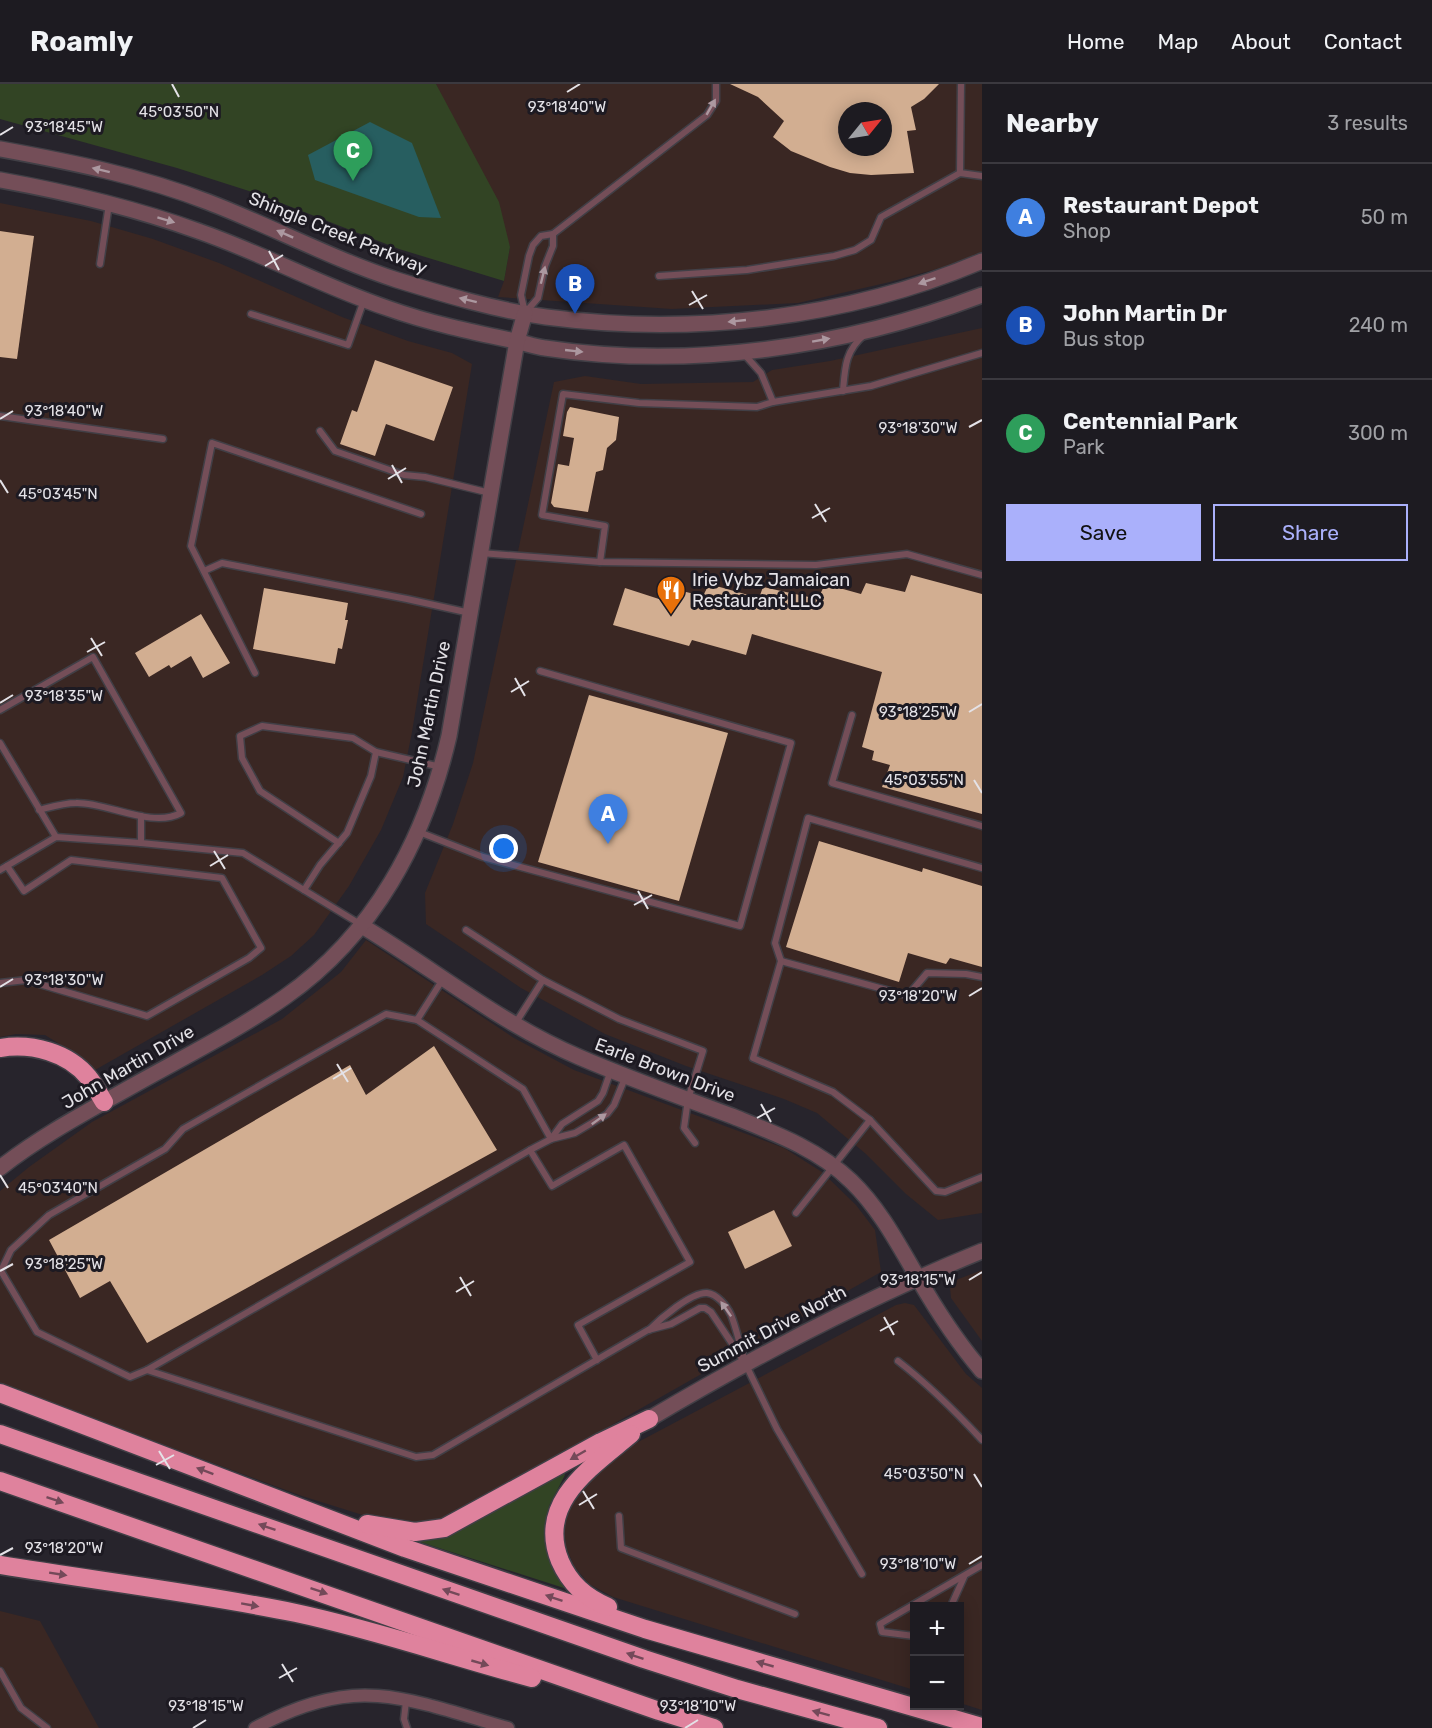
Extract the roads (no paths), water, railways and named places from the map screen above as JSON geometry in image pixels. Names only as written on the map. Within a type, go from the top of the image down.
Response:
[{"type":"highway","points":[[0,1048],[37,1047],[64,1058],[89,1078],[104,1102]]},
{"type":"highway","points":[[0,1393],[405,1548],[690,1642],[982,1727]]},
{"type":"highway","points":[[0,1405],[117,1438]]},
{"type":"highway","points":[[319,1515],[398,1531],[415,1532],[444,1528],[601,1442],[649,1419]]},
{"type":"highway","points":[[649,1419],[581,1476],[572,1487],[557,1514],[554,1539],[557,1554],[566,1574],[581,1592],[595,1602],[690,1642]]},
{"type":"highway","points":[[0,1434],[633,1655],[737,1689],[878,1728]]},
{"type":"highway","points":[[0,1481],[659,1711],[714,1728]]},
{"type":"highway","points":[[0,1565],[208,1597],[297,1614],[659,1711]]},
{"type":"street","name":"Shingle Creek Parkway","points":[[0,150],[74,163],[139,179],[206,201],[394,279],[457,298],[525,313],[608,323],[663,325],[732,322],[801,314],[865,301],[982,261]]},
{"type":"street","points":[[0,180],[50,189],[110,204],[200,231],[364,300],[457,329],[543,348],[607,355],[679,356],[742,351],[804,343],[870,330],[982,295]]},
{"type":"street","name":"John Martin Drive","points":[[0,1168],[21,1151],[245,1023],[287,996],[325,964],[362,926],[391,883],[418,832],[441,767],[517,341],[525,313]]},
{"type":"street","name":"Earle Brown Drive","points":[[362,926],[515,1024],[579,1057],[788,1138],[832,1165],[852,1181],[876,1209],[896,1238],[917,1277],[960,1346],[982,1371]]},
{"type":"street","name":"Summit Drive North","points":[[649,1419],[800,1334],[917,1277],[982,1251]]},
{"type":"street","points":[[257,1727],[287,1712],[316,1702],[377,1695],[406,1700],[508,1728]]},
{"type":"lane","points":[[525,313],[520,295],[533,245],[541,236],[554,234],[695,126],[707,115],[716,101],[716,84]]},
{"type":"lane","points":[[960,173],[961,84]]},
{"type":"lane","points":[[659,276],[747,270],[834,256],[855,250],[871,240],[881,217],[960,173],[982,176]]},
{"type":"lane","points":[[100,264],[110,204]]},
{"type":"lane","points":[[525,313],[538,298],[545,267],[553,246],[554,234]]},
{"type":"lane","points":[[250,314],[348,345],[364,300]]},
{"type":"lane","points":[[843,391],[847,358],[853,344],[870,330]]},
{"type":"lane","points":[[742,351],[761,373],[773,402]]},
{"type":"lane","points":[[600,562],[605,526],[542,515],[563,394],[639,403],[757,407],[773,402],[871,386],[982,353]]},
{"type":"lane","points":[[0,416],[163,438]]},
{"type":"lane","points":[[320,431],[335,451],[404,475],[425,477],[490,493]]},
{"type":"lane","points":[[255,673],[191,546],[212,443],[421,514]]},
{"type":"lane","points":[[479,553],[600,562],[816,565],[907,554],[982,575]]},
{"type":"lane","points":[[204,572],[222,563],[470,613]]},
{"type":"lane","points":[[0,710],[93,657],[181,813],[172,818],[141,816],[77,803],[39,810]]},
{"type":"lane","points":[[418,832],[483,857],[740,926],[791,743],[540,671]]},
{"type":"lane","points":[[852,715],[832,783],[982,826]]},
{"type":"lane","points":[[339,843],[260,791],[242,758],[240,736],[262,726],[353,738],[376,752],[441,767]]},
{"type":"lane","points":[[0,742],[56,837]]},
{"type":"lane","points":[[304,890],[347,833],[371,776],[376,752]]},
{"type":"lane","points":[[141,816],[141,843]]},
{"type":"lane","points":[[982,868],[808,818],[775,943],[781,961],[753,1059],[833,1092],[870,1120],[936,1191],[945,1192],[982,1177]]},
{"type":"lane","points":[[0,870],[56,837],[243,853],[362,926]]},
{"type":"lane","points":[[0,983],[26,980],[147,1016],[249,958],[261,948],[222,879],[71,860],[24,891],[7,866]]},
{"type":"lane","points":[[466,930],[543,980],[619,1019],[703,1051],[688,1099],[684,1128],[695,1143]]},
{"type":"lane","points":[[781,961],[905,995],[910,993],[927,973],[982,977]]},
{"type":"lane","points":[[417,1020],[443,978]]},
{"type":"lane","points":[[515,1024],[543,980]]},
{"type":"lane","points":[[551,1139],[522,1089],[417,1020],[386,1014],[183,1129],[165,1149],[49,1215],[11,1250],[1,1271],[37,1332],[130,1377],[147,1370],[530,1150],[551,1139],[575,1133],[607,1114],[614,1105],[626,1075]]},
{"type":"lane","points":[[551,1139],[562,1124],[598,1101],[611,1069]]},
{"type":"lane","points":[[796,1213],[870,1120]]},
{"type":"lane","points":[[530,1150],[552,1186],[624,1145],[690,1263],[578,1325],[597,1360]]},
{"type":"lane","points":[[147,1370],[416,1457],[433,1455],[648,1330],[665,1314],[707,1293],[720,1300],[731,1315],[745,1363]]},
{"type":"lane","points":[[648,1330],[671,1324],[700,1308],[711,1312],[745,1363],[777,1429],[862,1574]]},
{"type":"lane","points":[[898,1361],[952,1408],[982,1440]]},
{"type":"lane","points":[[619,1516],[621,1548],[795,1614]]},
{"type":"lane","points":[[919,1602],[982,1565]]},
{"type":"lane","points":[[953,1602],[964,1577]]},
{"type":"lane","points":[[910,1607],[880,1624],[882,1632],[910,1635]]},
{"type":"lane","points":[[0,1671],[21,1708],[47,1728]]},
{"type":"lane","points":[[406,1700],[404,1719],[407,1728]]},
{"type":"water","points":[[370,122],[412,143],[441,218],[419,217],[315,180],[308,155]]},
{"type":"place","name":"Centennial Park","points":[[353,181]]},
{"type":"place","name":"John Martin Dr","points":[[575,314]]},
{"type":"place","name":"Irie Vybz Jamaican Restaurant LLC","points":[[671,616]]},
{"type":"place","name":"Restaurant Depot","points":[[608,844]]}]
